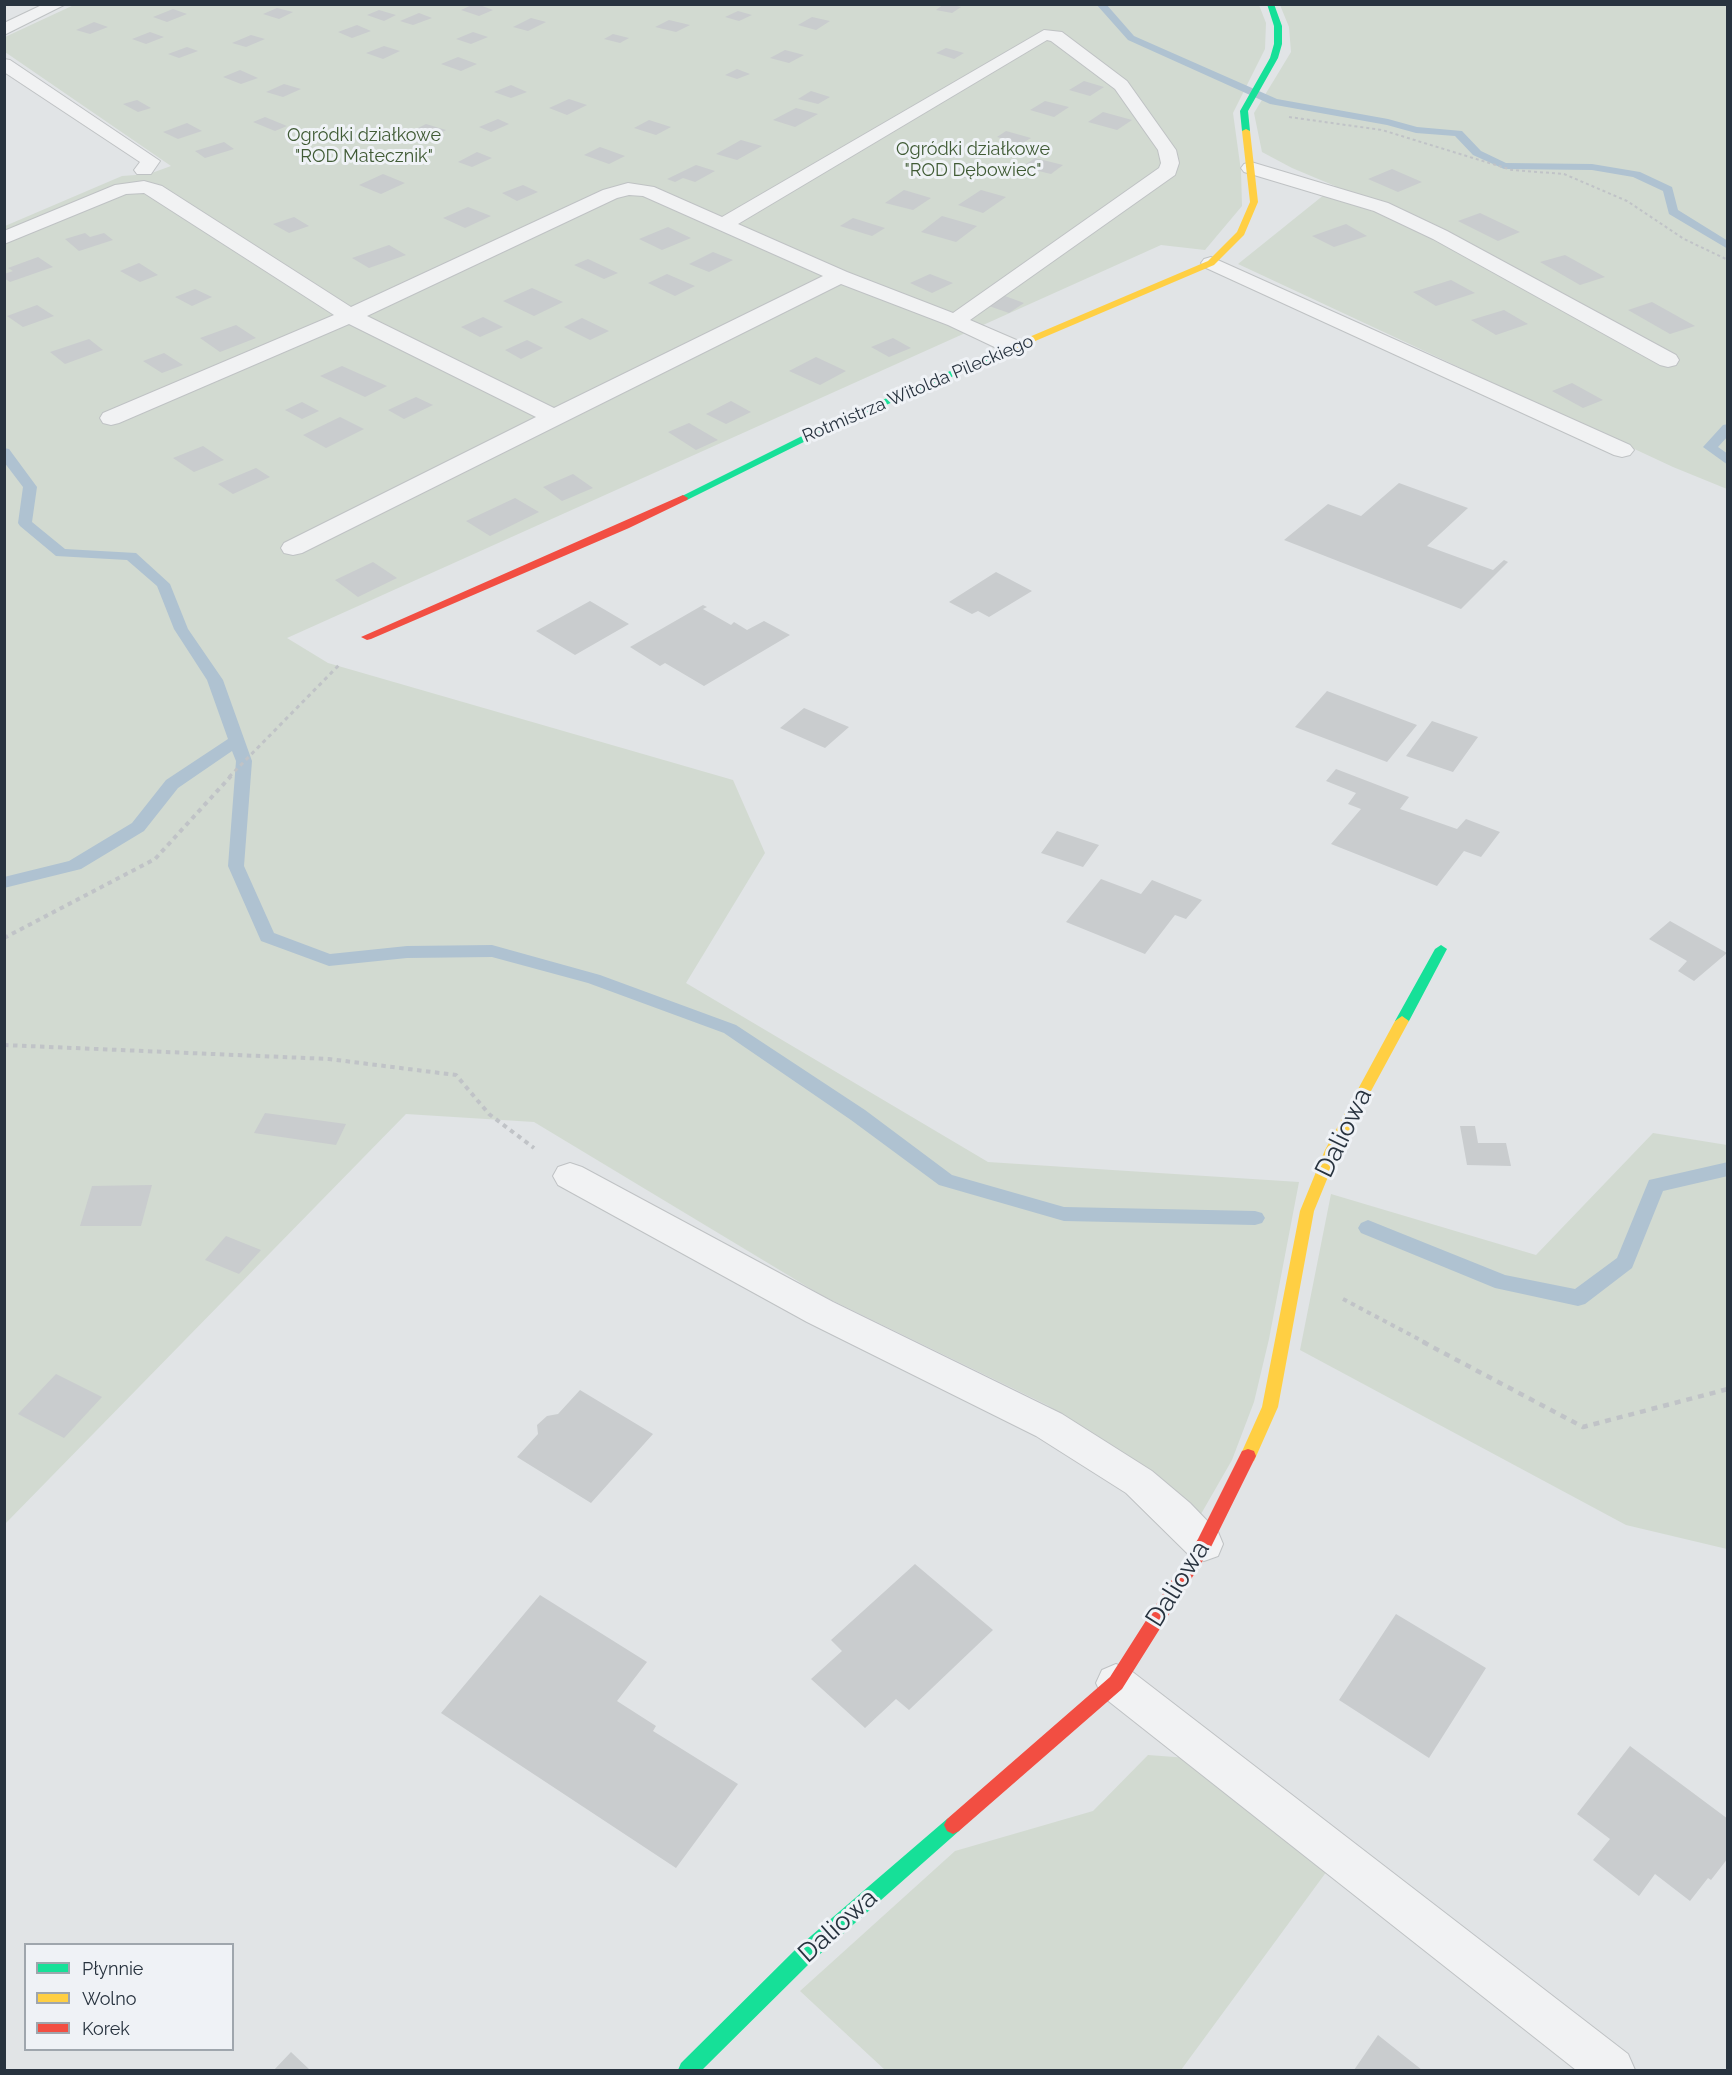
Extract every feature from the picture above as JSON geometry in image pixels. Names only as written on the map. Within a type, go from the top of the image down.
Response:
[{"type":"street","points":[[1244,112],[1274,58],[1278,44],[1278,26],[1270,4]]},
{"type":"street","name":"Rotmistrza Witolda Pileckiego","points":[[367,637],[625,526],[827,427],[1211,263],[1241,233],[1254,202],[1244,112]]},
{"type":"street","name":"Daliowa","points":[[688,2070],[804,1955],[1116,1683],[1204,1544],[1244,1466],[1270,1407],[1307,1211],[1332,1150],[1441,949]]},
{"type":"lane","points":[[4,30],[58,4]]},
{"type":"lane","points":[[723,224],[1044,35],[1056,36],[1121,85],[1167,150],[1170,163],[1167,171],[955,321]]},
{"type":"lane","points":[[4,64],[151,161],[144,170]]},
{"type":"lane","points":[[1251,168],[1371,204],[1401,216],[1668,360]]},
{"type":"lane","points":[[4,238],[122,189],[144,187],[154,190],[350,316],[554,417]]},
{"type":"lane","points":[[111,418],[350,316],[610,194],[628,189],[647,190],[840,276],[955,321],[1013,348]]},
{"type":"lane","points":[[1211,263],[1622,450]]},
{"type":"lane","points":[[293,548],[840,276]]},
{"type":"lane","points":[[570,1176],[820,1312],[1049,1425],[1139,1482],[1204,1544]]},
{"type":"lane","points":[[1116,1683],[1612,2070]]},
{"type":"path","points":[[1244,112],[1382,130],[1503,168],[1564,174],[1628,201],[1684,238],[1727,260]]},
{"type":"path","points":[[4,938],[155,859],[244,762],[367,637]]},
{"type":"path","points":[[4,1045],[329,1059],[456,1075],[489,1114],[570,1176]]},
{"type":"path","points":[[1294,1273],[1583,1427],[1728,1389]]},
{"type":"green space","points":[[76,4],[1259,5],[1266,23],[1265,49],[1233,113],[1241,171],[1242,206],[1205,250],[1161,245],[287,638],[328,663],[733,780],[765,853],[686,983],[988,1162],[1299,1182],[1269,1339],[1254,1402],[1232,1460],[1201,1514],[1142,1466],[1047,1405],[821,1295],[534,1122],[406,1114],[5,1524],[5,226],[122,176],[149,174],[171,166],[5,52],[5,37]]},
{"type":"green space","points":[[1280,5],[1727,5],[1727,489],[1673,467],[1238,264],[1335,186],[1292,168],[1262,152],[1254,113],[1291,52],[1289,27]]},
{"type":"green space","points":[[1653,1133],[1727,1145],[1727,1549],[1626,1525],[1300,1350],[1331,1194],[1536,1255]]},
{"type":"green space","points":[[1148,1755],[1188,1758],[1327,1871],[1181,2070],[885,2070],[800,1991],[955,1851],[1093,1811]]},
{"type":"building","points":[[474,4],[493,10],[479,16],[461,10]]},
{"type":"building","points":[[944,4],[961,7],[952,13],[936,10]]},
{"type":"building","points":[[277,8],[293,12],[279,19],[263,14]]},
{"type":"building","points":[[173,9],[187,14],[167,22],[153,17]]},
{"type":"building","points":[[379,10],[396,15],[384,21],[367,15]]},
{"type":"building","points":[[738,11],[752,15],[739,21],[725,17]]},
{"type":"building","points":[[419,13],[432,18],[413,25],[400,21]]},
{"type":"building","points":[[812,17],[830,21],[816,30],[798,25]]},
{"type":"building","points":[[531,18],[546,22],[528,31],[513,27]]},
{"type":"building","points":[[669,20],[690,25],[676,32],[655,27]]},
{"type":"building","points":[[94,22],[108,27],[90,34],[76,30]]},
{"type":"building","points":[[357,25],[371,31],[352,38],[338,32]]},
{"type":"building","points":[[150,32],[164,37],[146,44],[132,39]]},
{"type":"building","points":[[473,32],[488,37],[471,44],[456,39]]},
{"type":"building","points":[[613,34],[629,38],[620,43],[604,39]]},
{"type":"building","points":[[251,35],[265,39],[246,47],[232,43]]},
{"type":"building","points":[[384,46],[400,51],[383,59],[366,53]]},
{"type":"building","points":[[187,47],[198,51],[179,58],[168,54]]},
{"type":"building","points":[[946,48],[964,53],[954,59],[936,53]]},
{"type":"building","points":[[785,50],[804,55],[789,63],[770,58]]},
{"type":"building","points":[[458,57],[477,64],[461,71],[441,64]]},
{"type":"building","points":[[737,69],[750,74],[737,79],[725,75]]},
{"type":"building","points":[[240,70],[258,78],[241,84],[223,77]]},
{"type":"building","points":[[1084,81],[1104,87],[1090,96],[1069,90]]},
{"type":"building","points":[[284,84],[301,89],[283,97],[266,92]]},
{"type":"building","points":[[511,85],[527,92],[511,98],[494,92]]},
{"type":"building","points":[[811,91],[830,97],[818,104],[798,99]]},
{"type":"building","points":[[569,99],[587,105],[567,115],[549,108]]},
{"type":"building","points":[[137,100],[151,108],[138,112],[123,104]]},
{"type":"building","points":[[1045,101],[1069,107],[1054,117],[1030,110]]},
{"type":"building","points":[[796,108],[818,114],[795,127],[773,120]]},
{"type":"building","points":[[1103,112],[1132,120],[1117,130],[1088,122]]},
{"type":"building","points":[[265,117],[287,126],[275,131],[253,122]]},
{"type":"building","points":[[498,119],[509,124],[491,132],[479,127]]},
{"type":"building","points":[[649,120],[671,127],[656,135],[634,128]]},
{"type":"building","points":[[187,123],[202,131],[178,139],[163,132]]},
{"type":"building","points":[[426,124],[446,130],[429,139],[408,133]]},
{"type":"building","points":[[1006,131],[1031,138],[1021,144],[997,137]]},
{"type":"building","points":[[741,140],[762,146],[737,160],[716,154]]},
{"type":"building","points":[[224,142],[234,149],[205,158],[195,151]]},
{"type":"building","points":[[600,147],[625,156],[609,164],[584,155]]},
{"type":"building","points":[[477,152],[492,158],[472,167],[458,162]]},
{"type":"building","points":[[1035,158],[1063,165],[1051,174],[1022,167]]},
{"type":"building","points":[[958,161],[980,167],[965,178],[942,172]]},
{"type":"building","points":[[696,165],[715,171],[695,182],[683,178],[675,182],[667,179]]},
{"type":"building","points":[[1392,169],[1422,182],[1398,192],[1368,179]]},
{"type":"building","points":[[383,174],[405,183],[381,194],[359,185]]},
{"type":"building","points":[[523,185],[538,192],[517,201],[502,193]]},
{"type":"building","points":[[904,190],[931,198],[913,210],[885,203]]},
{"type":"building","points":[[981,190],[1006,197],[983,213],[958,205]]},
{"type":"building","points":[[468,207],[491,216],[465,228],[443,218]]},
{"type":"building","points":[[1480,213],[1520,232],[1498,241],[1458,221]]},
{"type":"building","points":[[942,216],[977,226],[956,242],[921,232]]},
{"type":"building","points":[[294,217],[309,226],[289,233],[273,224]]},
{"type":"building","points":[[853,218],[885,228],[872,236],[840,226]]},
{"type":"building","points":[[1346,224],[1367,236],[1334,247],[1312,236]]},
{"type":"building","points":[[668,227],[691,238],[662,250],[639,239]]},
{"type":"building","points":[[85,233],[90,237],[104,233],[113,240],[79,251],[65,239]]},
{"type":"building","points":[[389,245],[406,255],[369,268],[352,258]]},
{"type":"building","points":[[713,252],[733,260],[709,272],[689,264]]},
{"type":"building","points":[[1565,255],[1605,277],[1580,285],[1540,262]]},
{"type":"building","points":[[38,257],[53,267],[10,282],[4,278],[4,274],[13,271],[8,268]]},
{"type":"building","points":[[588,259],[618,273],[604,279],[574,265]]},
{"type":"building","points":[[139,263],[158,275],[140,282],[120,271]]},
{"type":"building","points":[[667,274],[695,286],[675,296],[648,283]]},
{"type":"building","points":[[930,274],[953,283],[932,293],[910,283]]},
{"type":"building","points":[[1451,280],[1475,293],[1436,306],[1413,292]]},
{"type":"building","points":[[532,288],[563,302],[534,316],[503,301]]},
{"type":"building","points":[[195,289],[212,297],[192,306],[175,297]]},
{"type":"building","points":[[1005,296],[1024,303],[1009,313],[989,306]]},
{"type":"building","points":[[1652,302],[1695,326],[1670,334],[1628,310]]},
{"type":"building","points":[[37,305],[54,316],[23,327],[7,316]]},
{"type":"building","points":[[1504,310],[1528,324],[1496,335],[1471,320]]},
{"type":"building","points":[[483,317],[503,327],[480,337],[461,327]]},
{"type":"building","points":[[582,318],[609,331],[590,340],[564,327]]},
{"type":"building","points":[[236,325],[256,338],[220,352],[200,338]]},
{"type":"building","points":[[893,338],[911,348],[889,357],[871,347]]},
{"type":"building","points":[[89,339],[103,350],[65,364],[50,352]]},
{"type":"building","points":[[527,340],[543,348],[521,359],[505,350]]},
{"type":"building","points":[[164,353],[183,365],[162,373],[143,361]]},
{"type":"building","points":[[816,357],[846,371],[820,385],[789,371]]},
{"type":"building","points":[[342,366],[387,386],[365,397],[320,376]]},
{"type":"building","points":[[1572,383],[1603,400],[1583,408],[1552,391]]},
{"type":"building","points":[[416,397],[433,405],[404,419],[388,410]]},
{"type":"building","points":[[731,401],[751,412],[726,424],[706,414]]},
{"type":"building","points":[[302,402],[319,411],[302,419],[285,410]]},
{"type":"building","points":[[340,417],[364,429],[326,448],[303,435]]},
{"type":"building","points":[[689,423],[718,440],[696,450],[668,432]]},
{"type":"building","points":[[203,446],[224,460],[194,472],[173,458]]},
{"type":"building","points":[[256,468],[270,477],[233,494],[218,484]]},
{"type":"building","points":[[573,474],[593,488],[562,501],[543,487]]},
{"type":"building","points":[[1399,483],[1468,508],[1427,546],[1493,570],[1504,560],[1508,562],[1461,609],[1284,540],[1328,504],[1361,516]]},
{"type":"building","points":[[515,498],[539,512],[490,536],[466,521]]},
{"type":"building","points":[[373,562],[397,578],[358,597],[335,580]]},
{"type":"building","points":[[996,572],[1032,591],[989,617],[978,611],[972,614],[949,602]]},
{"type":"building","points":[[590,601],[629,624],[575,655],[536,631]]},
{"type":"building","points":[[703,605],[707,607],[703,609],[731,625],[734,622],[747,630],[764,621],[790,635],[704,686],[665,663],[660,666],[630,647]]},
{"type":"building","points":[[1327,691],[1417,725],[1387,762],[1295,727]]},
{"type":"building","points":[[804,708],[849,727],[825,748],[780,728]]},
{"type":"building","points":[[1432,721],[1478,737],[1453,772],[1406,756]]},
{"type":"building","points":[[1336,769],[1409,797],[1400,809],[1457,829],[1466,819],[1500,832],[1481,857],[1464,851],[1437,886],[1331,844],[1361,809],[1348,804],[1356,793],[1326,781]]},
{"type":"building","points":[[1057,831],[1099,845],[1083,867],[1041,853]]},
{"type":"building","points":[[1101,879],[1141,894],[1152,880],[1202,900],[1186,919],[1175,915],[1145,954],[1066,922]]},
{"type":"building","points":[[1670,921],[1727,953],[1694,981],[1678,971],[1687,961],[1649,939]]},
{"type":"building","points":[[265,1113],[346,1124],[336,1145],[254,1133]]},
{"type":"building","points":[[1460,1126],[1475,1126],[1478,1143],[1506,1143],[1511,1166],[1467,1165]]},
{"type":"building","points":[[152,1185],[141,1226],[80,1226],[92,1186]]},
{"type":"building","points":[[226,1236],[261,1250],[239,1274],[205,1260]]},
{"type":"building","points":[[56,1374],[102,1397],[64,1438],[18,1414]]},
{"type":"building","points":[[580,1390],[653,1434],[591,1503],[517,1457],[538,1434],[537,1425],[547,1416],[558,1414]]},
{"type":"building","points":[[915,1564],[993,1630],[909,1710],[896,1699],[865,1728],[811,1679],[842,1651],[831,1640]]},
{"type":"building","points":[[540,1595],[647,1662],[617,1701],[656,1726],[653,1731],[738,1784],[676,1868],[441,1713]]},
{"type":"building","points":[[1396,1614],[1486,1668],[1429,1758],[1339,1700]]},
{"type":"building","points":[[1630,1746],[1728,1819],[1728,1858],[1711,1880],[1708,1878],[1690,1901],[1655,1874],[1639,1896],[1593,1860],[1610,1839],[1577,1814]]},
{"type":"building","points":[[1378,2035],[1422,2070],[1354,2070]]},
{"type":"building","points":[[291,2052],[310,2070],[274,2070]]},
{"type":"waterway","points":[[1100,4],[1131,38],[1274,102],[1388,122],[1416,130],[1458,133],[1477,153],[1504,166],[1592,167],[1636,174],[1668,189],[1673,212],[1728,246]]},
{"type":"waterway","points":[[1728,428],[1710,447],[1728,461]]},
{"type":"waterway","points":[[4,452],[30,487],[25,523],[61,553],[131,556],[163,584],[181,629],[215,680],[244,761],[236,866],[267,937],[329,960],[407,952],[492,951],[594,979],[730,1029],[858,1115],[946,1180],[1064,1214],[1255,1218]]},
{"type":"waterway","points":[[4,883],[75,865],[138,827],[172,784],[236,741]]},
{"type":"waterway","points":[[1368,1228],[1502,1282],[1578,1298],[1625,1263],[1656,1185],[1728,1169]]},
{"type":"traffic: fast","points":[[1246,131],[1244,111],[1274,58],[1278,44],[1278,26],[1270,4]]},
{"type":"traffic: fast","points":[[683,498],[827,427],[1004,351]]},
{"type":"traffic: fast","points":[[1402,1021],[1441,949]]},
{"type":"traffic: fast","points":[[688,2070],[804,1955],[953,1825]]},
{"type":"traffic: slow","points":[[1004,351],[1211,263],[1241,233],[1254,202],[1246,131]]},
{"type":"traffic: slow","points":[[1248,1456],[1270,1407],[1307,1211],[1332,1150],[1402,1021]]},
{"type":"traffic: jam","points":[[367,637],[625,526],[683,498]]},
{"type":"traffic: jam","points":[[953,1825],[1116,1683],[1204,1544],[1248,1456]]},
{"type":"park label","name":"Ogródki działkowe \"ROD Matecznik\"","points":[[364,146]]},
{"type":"park label","name":"Ogródki działkowe \"ROD Dębowiec\"","points":[[973,160]]}]
